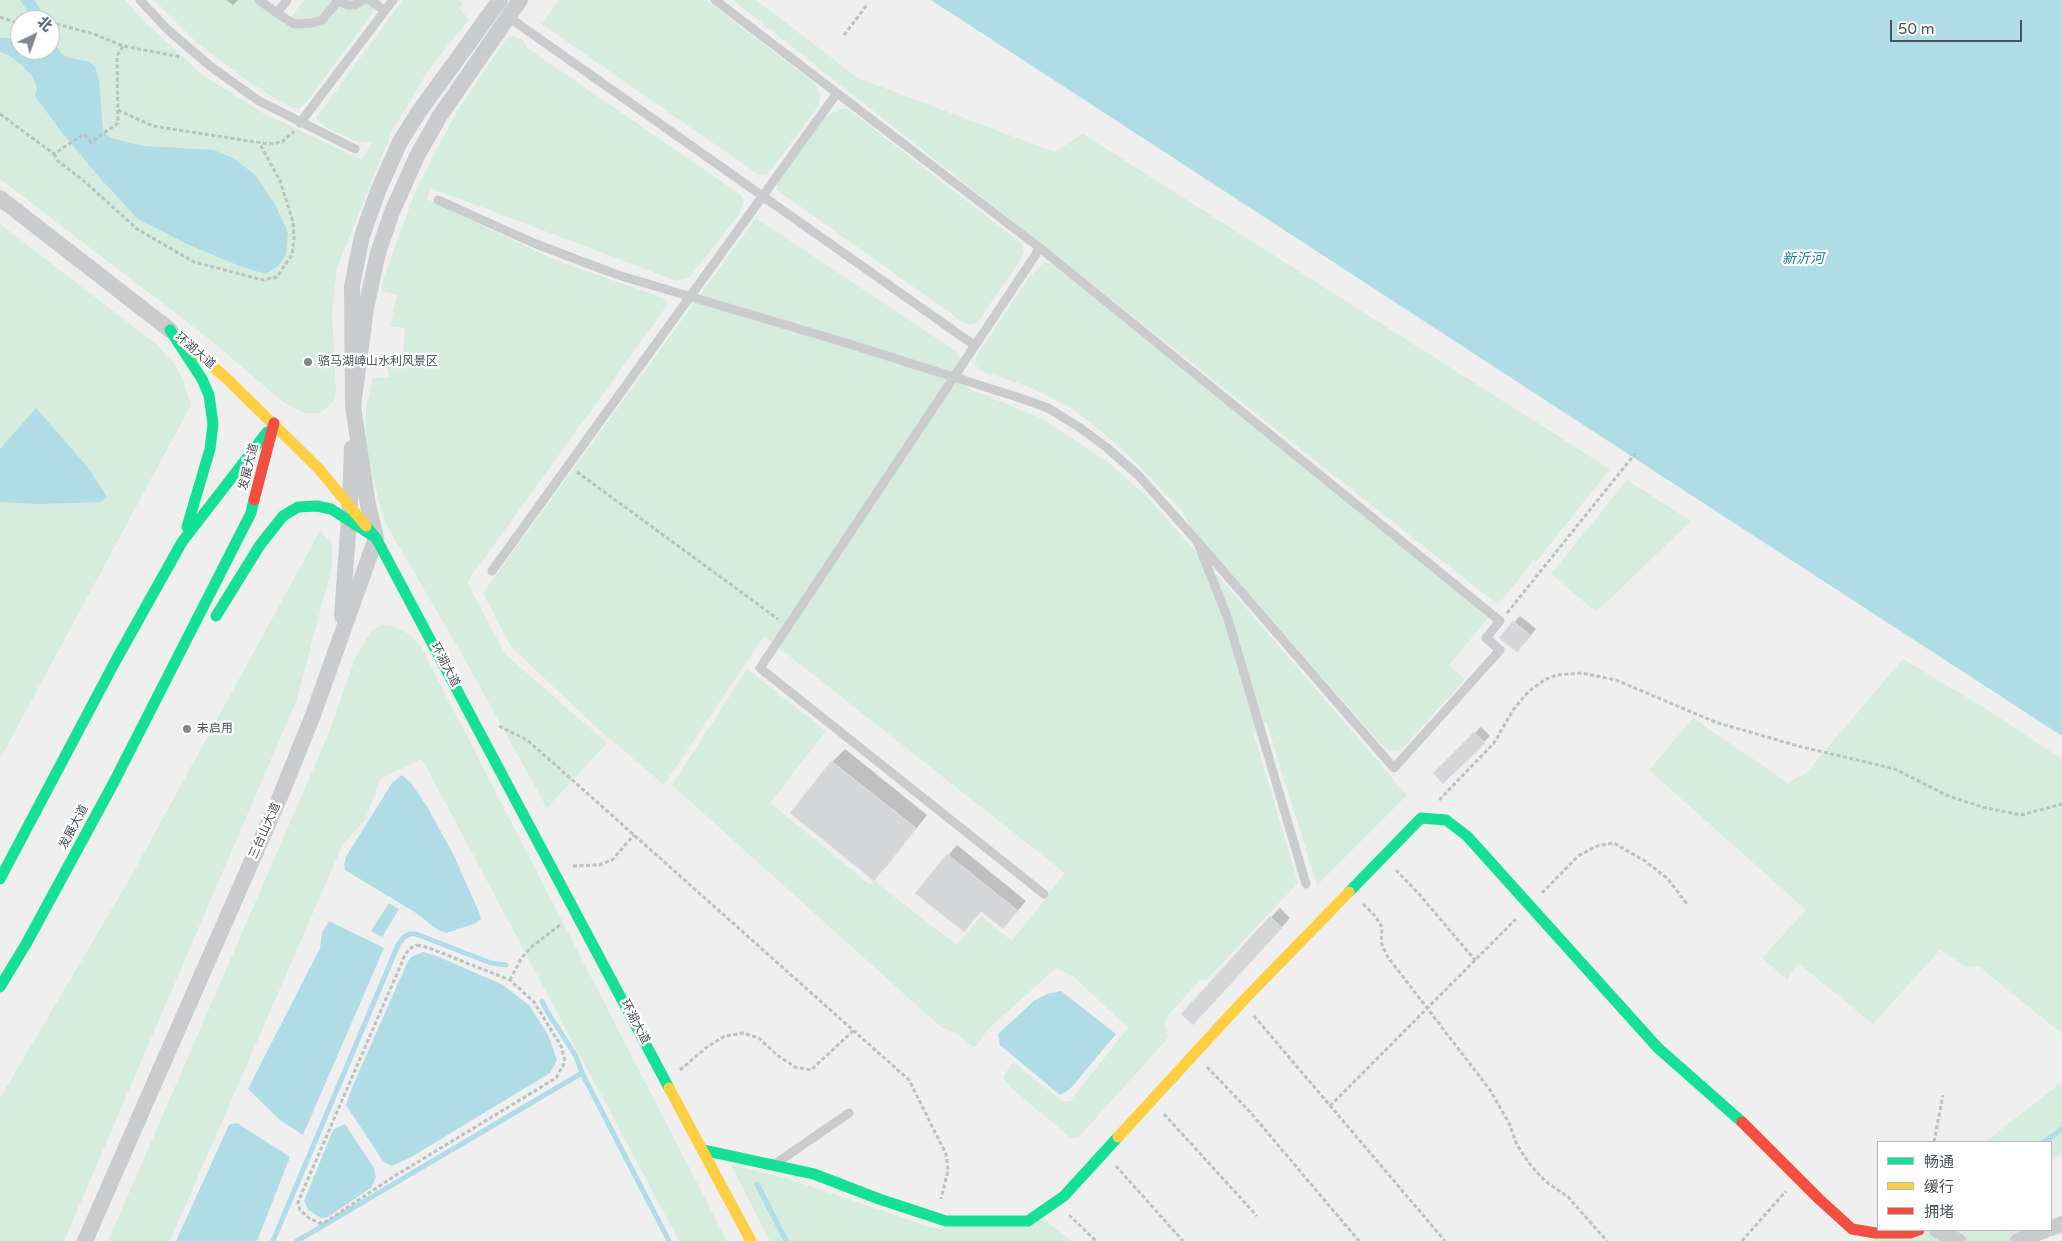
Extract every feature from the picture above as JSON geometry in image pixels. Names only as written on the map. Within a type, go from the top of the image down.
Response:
[{"type":"main road","name":"环湖大道","points":[[170,330],[225,377],[274,423],[319,469],[350,512],[376,538],[751,1241]]},
{"type":"main road","points":[[170,330],[202,379],[209,395],[213,424],[210,449],[182,542]]},
{"type":"main road","name":"发展大道","points":[[0,879],[116,660],[182,542],[274,423]]},
{"type":"main road","name":"发展大道","points":[[0,987],[31,936],[148,716],[251,513],[274,423]]},
{"type":"main road","points":[[212,622],[260,545],[283,516],[298,507],[317,506],[350,512],[376,538]]},
{"type":"main road","points":[[148,716],[196,646]]},
{"type":"main road","points":[[703,1150],[814,1174],[879,1199],[946,1221],[1028,1221],[1064,1196],[1242,1002],[1421,818],[1446,820],[1468,836],[1658,1048],[1729,1108],[1852,1229],[1875,1233],[1910,1233],[1916,1231]]},
{"type":"street","points":[[341,634],[350,512],[353,406],[352,286],[362,236],[378,191],[393,157],[414,119],[438,83],[507,5]]},
{"type":"street","points":[[376,538],[368,505],[353,406],[366,308],[378,253],[392,212],[412,167],[507,5]]},
{"type":"street","points":[[414,119],[432,130]]},
{"type":"street","points":[[393,157],[412,167]]},
{"type":"street","name":"环湖大道","points":[[0,198],[170,330]]},
{"type":"street","name":"三台山大道","points":[[85,1241],[282,792],[313,715],[376,538]]},
{"type":"street","points":[[1939,1231],[1958,1241]]},
{"type":"street","points":[[2018,1241],[2043,1231]]},
{"type":"lane","points":[[140,0],[167,30],[259,101],[355,149]]},
{"type":"lane","points":[[259,0],[294,24],[318,22],[337,1],[348,5],[362,0]]},
{"type":"lane","points":[[277,14],[287,0]]},
{"type":"lane","points":[[370,0],[385,11]]},
{"type":"lane","points":[[300,123],[393,0]]},
{"type":"lane","points":[[438,200],[536,244],[618,275],[953,377],[1048,408],[1079,427],[1121,459],[1197,541],[1394,768],[1500,650],[1486,638],[1500,621],[1040,248],[715,0]]},
{"type":"lane","points":[[507,5],[762,197],[974,345]]},
{"type":"lane","points":[[492,571],[837,93]]},
{"type":"lane","points":[[1040,248],[760,668],[1044,894]]},
{"type":"lane","points":[[1197,541],[1228,619],[1306,884]]},
{"type":"lane","points":[[773,1165],[849,1113]]},
{"type":"path","points":[[844,36],[867,6]]},
{"type":"path","points":[[60,25],[94,34],[123,46],[176,57],[201,58]]},
{"type":"path","points":[[54,154],[84,134],[91,142],[118,124],[117,56],[123,46]]},
{"type":"path","points":[[118,110],[153,126],[269,144],[282,142],[300,123]]},
{"type":"path","points":[[0,114],[54,154],[58,161],[84,181],[138,229],[194,262],[263,280],[277,277],[292,255],[294,239],[293,222],[280,181],[259,142]]},
{"type":"path","points":[[1500,621],[1638,450]]},
{"type":"path","points":[[569,466],[788,626]]},
{"type":"path","points":[[1421,818],[1494,743],[1512,710],[1528,692],[1544,680],[1556,675],[1582,673],[1616,680],[1715,722],[1798,746],[1895,769],[1946,795],[1982,808],[2020,815],[2062,804]]},
{"type":"path","points":[[498,725],[527,740],[909,1080],[946,1154],[948,1170],[937,1218]]},
{"type":"path","points":[[553,868],[599,865],[612,860],[634,835]]},
{"type":"path","points":[[1330,1106],[1578,856],[1598,846],[1614,843],[1645,861],[1667,878],[1687,904]]},
{"type":"path","points":[[1383,858],[1419,894],[1475,960]]},
{"type":"path","points":[[1351,891],[1375,916],[1382,927],[1382,942],[1387,956],[1490,1090],[1508,1124],[1516,1145],[1546,1181],[1572,1202],[1607,1241]]},
{"type":"path","points":[[510,980],[520,959],[530,948],[577,913]]},
{"type":"path","points":[[416,945],[429,948],[510,980],[534,1002],[561,1046],[565,1062],[556,1078],[393,1177],[324,1223],[319,1223],[309,1218],[300,1210],[298,1202],[409,949],[416,945]]},
{"type":"path","points":[[1242,1002],[1445,1241]]},
{"type":"path","points":[[667,1082],[707,1047],[725,1036],[743,1033],[759,1038],[777,1055],[795,1067],[811,1070],[854,1030]]},
{"type":"path","points":[[1194,1054],[1251,1113],[1359,1241]]},
{"type":"path","points":[[1934,1141],[1942,1095]]},
{"type":"path","points":[[1152,1100],[1257,1216]]},
{"type":"path","points":[[1104,1153],[1183,1241]]},
{"type":"path","points":[[1742,1241],[1798,1177]]},
{"type":"path","points":[[1056,1202],[1096,1241]]},
{"type":"green space","points":[[0,0],[125,0],[148,25],[204,76],[263,113],[362,160],[372,142],[358,142],[325,127],[316,118],[403,0],[459,0],[463,3],[459,8],[469,19],[429,69],[391,133],[337,268],[332,312],[335,399],[320,413],[305,413],[284,403],[212,341],[0,179]]},
{"type":"green space","points":[[154,0],[253,0],[286,24],[304,0],[382,0],[306,103],[298,109],[284,104],[246,80],[196,42]]},
{"type":"green space","points":[[559,0],[706,0],[812,81],[817,87],[820,96],[818,107],[767,175],[759,175],[542,24]]},
{"type":"green space","points":[[733,0],[756,0],[858,78],[1054,152],[1083,134],[1610,469],[1536,562],[1534,560],[1498,605]]},
{"type":"green space","points":[[514,36],[523,40],[526,47],[741,195],[743,201],[737,217],[689,278],[677,281],[431,188],[427,199],[557,261],[664,298],[668,304],[467,582],[505,654],[607,743],[547,808],[459,649],[387,526],[370,466],[366,437],[366,409],[372,379],[389,377],[386,358],[403,358],[405,328],[390,326],[397,295],[381,291],[384,277],[414,195],[461,105],[507,38]]},
{"type":"green space","points":[[839,109],[848,109],[1021,243],[1024,252],[1020,261],[977,323],[971,325],[964,323],[777,190],[778,183],[823,119]]},
{"type":"green space","points":[[756,218],[959,353],[967,388],[1041,418],[1108,462],[1145,495],[1234,594],[1407,795],[1317,885],[1266,721],[1254,735],[1298,883],[1206,980],[1200,980],[1165,1019],[1165,1028],[1169,1037],[1078,1138],[1071,1138],[1010,1087],[1003,1077],[1013,1062],[1062,1101],[1070,1101],[1128,1028],[1073,976],[1056,968],[987,1030],[977,1046],[972,1046],[955,1032],[942,1028],[672,785],[747,669],[826,731],[770,803],[870,885],[874,881],[957,945],[981,916],[1012,941],[1065,873],[764,636],[664,785],[595,726],[512,648],[483,593]]},
{"type":"green space","points":[[0,224],[156,344],[175,365],[184,382],[191,405],[0,759]]},
{"type":"green space","points":[[1043,263],[1051,263],[1489,617],[1449,665],[1465,680],[1400,751],[1389,750],[1380,743],[1190,527],[1182,510],[1118,445],[1074,410],[1032,388],[982,371],[975,365],[976,357],[1029,278]]},
{"type":"green space","points":[[1627,480],[1691,521],[1596,612],[1551,574]]},
{"type":"green space","points":[[320,531],[332,543],[332,566],[297,699],[64,1241],[0,1241],[0,1098],[128,882]]},
{"type":"green space","points":[[381,625],[393,626],[411,635],[421,647],[727,1241],[679,1241],[422,759],[381,778],[365,820],[343,844],[170,1241],[108,1241],[328,735],[356,656],[371,632]]},
{"type":"green space","points":[[1903,659],[1986,709],[2062,759],[2062,1034],[1980,967],[1965,966],[1940,950],[1873,1024],[1798,963],[1787,980],[1762,958],[1806,910],[1649,770],[1693,718],[1788,783],[1807,772]]},
{"type":"green space","points":[[2062,1082],[2062,1153],[2052,1161],[2052,1141],[1986,1141]]},
{"type":"green space","points":[[731,1165],[786,1178],[933,1228],[1045,1220],[1072,1241],[770,1241]]},
{"type":"green space","points":[[1883,1231],[2023,1231],[2015,1241],[1872,1241]]},
{"type":"water","points":[[20,0],[34,0],[40,10],[27,10]]},
{"type":"water","name":"新沂河","points":[[931,0],[2062,0],[2062,736],[1691,495]]},
{"type":"water","points":[[0,38],[10,39],[10,56],[0,52]]},
{"type":"water","points":[[60,51],[66,57],[90,62],[95,67],[99,81],[103,131],[110,138],[143,146],[214,150],[233,158],[255,175],[274,203],[288,232],[286,255],[278,266],[266,274],[242,267],[187,244],[138,219],[60,130],[35,96],[37,88],[33,77],[15,60],[60,60]]},
{"type":"water","points":[[36,408],[90,470],[107,497],[102,502],[38,504],[0,502],[0,449]]},
{"type":"water","points":[[402,775],[411,783],[428,808],[454,856],[479,912],[481,919],[476,923],[447,933],[438,930],[416,913],[345,870],[344,864],[347,855],[392,783]]},
{"type":"water","points":[[389,903],[399,909],[382,937],[371,931]]},
{"type":"water","points":[[329,921],[384,948],[303,1135],[280,1120],[248,1089],[320,948],[322,933]]},
{"type":"water","points":[[423,952],[503,985],[529,1005],[548,1035],[557,1060],[550,1073],[411,1157],[392,1166],[383,1161],[346,1105],[407,963],[411,957]]},
{"type":"water","points":[[1061,991],[1116,1034],[1070,1089],[1060,1095],[1000,1045],[998,1034],[1035,1000],[1047,994]]},
{"type":"water","points":[[237,1123],[290,1157],[257,1241],[176,1241],[229,1125]]},
{"type":"water","points":[[345,1124],[374,1168],[376,1177],[372,1187],[328,1217],[321,1218],[308,1210],[304,1201],[333,1130]]},
{"type":"building","points":[[1513,621],[1531,636],[1517,652],[1499,638]]},
{"type":"building","points":[[1474,732],[1485,743],[1443,784],[1433,773]]},
{"type":"building","points":[[831,761],[916,828],[874,881],[790,813]]},
{"type":"building","points":[[947,854],[1018,911],[1003,929],[981,911],[964,932],[915,893]]},
{"type":"building","points":[[1270,916],[1282,928],[1193,1025],[1181,1014]]},
{"type":"waterway","points":[[273,1241],[398,945],[404,937],[416,934],[491,963],[506,965]]},
{"type":"waterway","points":[[542,1001],[576,1056],[582,1073],[669,1241]]},
{"type":"waterway","points":[[297,1241],[582,1073]]},
{"type":"waterway","points":[[2045,1141],[2062,1129]]},
{"type":"waterway","points":[[757,1184],[786,1241]]},
{"type":"traffic: fast","points":[[170,330],[202,379],[209,395],[213,424],[210,449],[187,527]]},
{"type":"traffic: fast","points":[[0,879],[116,660],[182,542],[267,432]]},
{"type":"traffic: fast","points":[[0,987],[26,944],[114,782],[251,513],[254,500]]},
{"type":"traffic: fast","points":[[216,616],[260,545],[283,516],[298,507],[317,506],[331,509],[376,538]]},
{"type":"traffic: fast","points":[[366,526],[376,538],[669,1088]]},
{"type":"traffic: fast","points":[[1349,892],[1421,818],[1446,820],[1467,836],[1658,1048],[1742,1122]]},
{"type":"traffic: fast","points":[[703,1150],[814,1174],[879,1199],[946,1221],[1028,1221],[1064,1196],[1118,1137]]},
{"type":"traffic: slow","points":[[182,340],[225,377],[319,469],[366,526]]},
{"type":"traffic: slow","points":[[1118,1137],[1242,1002],[1349,892]]},
{"type":"traffic: slow","points":[[669,1088],[751,1241]]},
{"type":"traffic: jam","points":[[254,500],[274,423]]},
{"type":"traffic: jam","points":[[1742,1122],[1819,1199],[1852,1229],[1875,1233],[1910,1233],[1916,1231]]},
{"type":"place","name":"骆马湖嶂山水利风景区","points":[[308,362]]},
{"type":"place","name":"未启用","points":[[187,729]]}]
